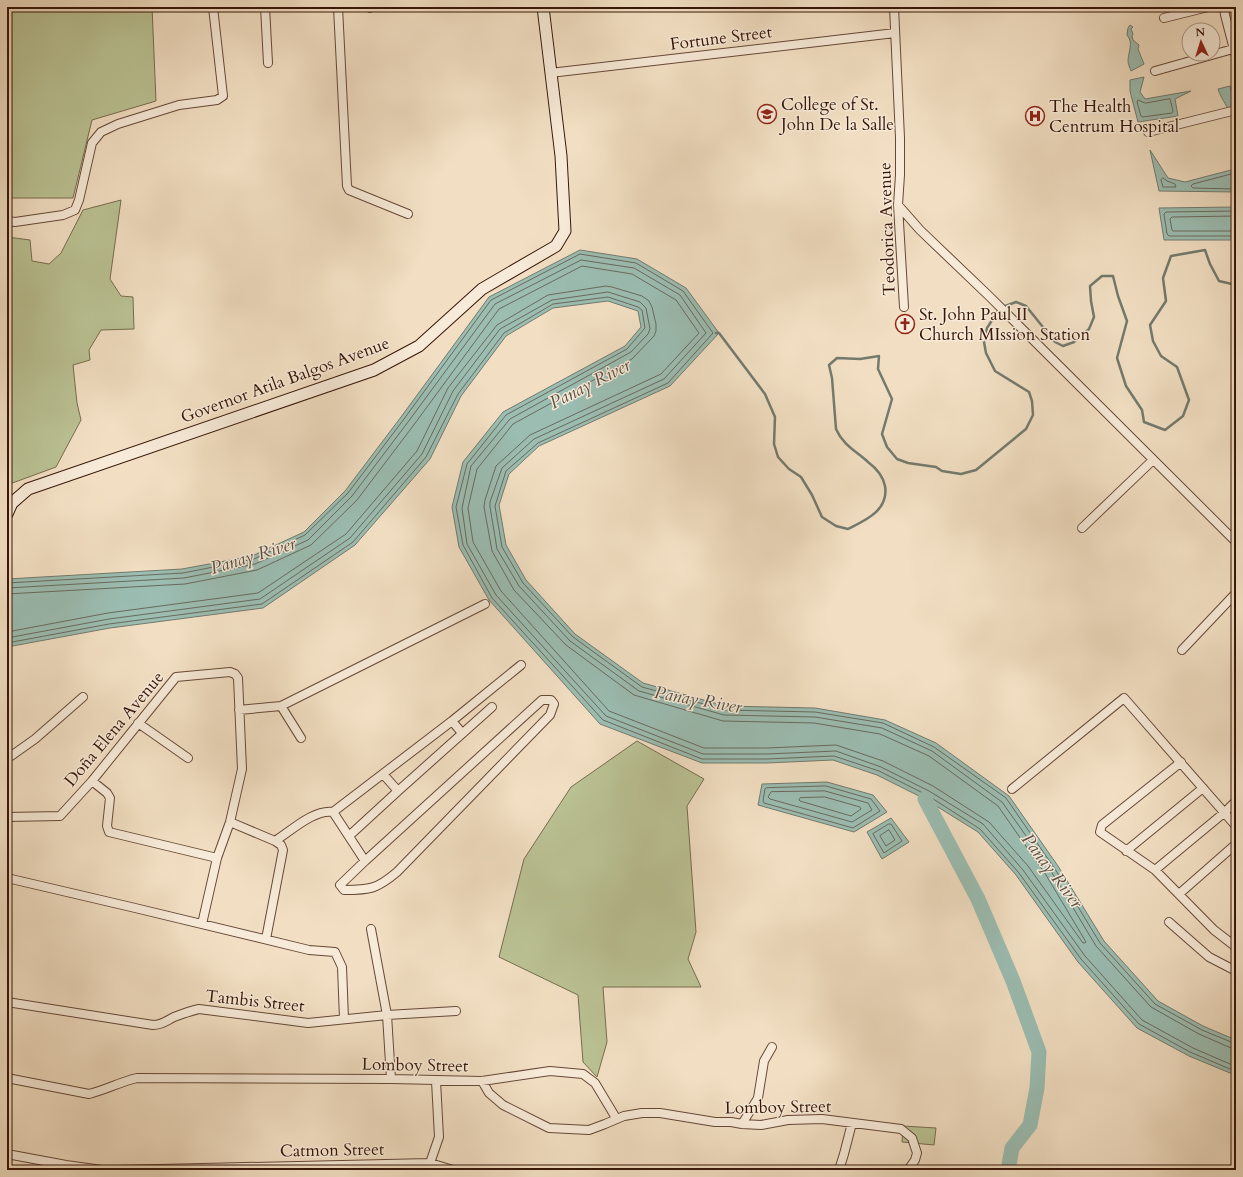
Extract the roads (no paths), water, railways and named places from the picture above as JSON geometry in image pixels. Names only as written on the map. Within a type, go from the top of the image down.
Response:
[{"type":"main road","name":"Governor Atila Balgos Avenue","points":[[7,514],[12,503],[28,489],[374,370],[419,346],[482,288],[556,246],[565,231],[565,215],[561,156],[543,7]]},
{"type":"street","points":[[7,221],[15,222],[63,215],[75,210],[80,200],[92,143],[101,132],[118,124],[179,105],[218,100],[223,96],[213,7]]},
{"type":"street","points":[[265,7],[268,63]]},
{"type":"street","points":[[338,7],[347,186],[349,190],[408,214]]},
{"type":"street","name":"Teodorica Avenue","points":[[894,7],[900,138],[898,204],[904,307]]},
{"type":"street","points":[[1164,18],[1208,7]]},
{"type":"street","points":[[1155,71],[1235,53],[1224,7]]},
{"type":"street","name":"Fortune Street","points":[[550,74],[895,33]]},
{"type":"street","points":[[1148,132],[1236,110]]},
{"type":"street","points":[[898,204],[920,230],[1236,542]]},
{"type":"street","points":[[1082,528],[1153,460]]},
{"type":"street","points":[[1182,650],[1236,593]]},
{"type":"street","points":[[239,710],[280,706],[485,604]]},
{"type":"street","points":[[275,841],[315,814],[326,811],[333,812],[452,721],[521,665]]},
{"type":"street","name":"Doña Elena Avenue","points":[[7,817],[60,816],[92,781],[176,677],[230,672],[235,674],[238,678],[242,769],[230,822],[217,858],[202,924]]},
{"type":"street","points":[[7,756],[11,756],[36,739],[83,697]]},
{"type":"street","points":[[1012,789],[1124,698],[1236,826]]},
{"type":"street","points":[[542,700],[551,700],[554,704],[550,714],[384,884],[373,888],[344,890],[340,885],[365,861],[542,700]]},
{"type":"street","points":[[280,706],[301,738]]},
{"type":"street","points":[[349,836],[492,707]]},
{"type":"street","points":[[452,721],[462,734]]},
{"type":"street","points":[[138,723],[188,758]]},
{"type":"street","points":[[1181,762],[1102,825],[1100,832],[1155,870],[1214,930],[1236,947]]},
{"type":"street","points":[[383,774],[398,792]]},
{"type":"street","points":[[92,781],[107,793],[110,798],[107,826],[110,832],[217,858]]},
{"type":"street","points":[[1126,851],[1203,788]]},
{"type":"street","points":[[1155,870],[1236,802]]},
{"type":"street","points":[[333,812],[365,861]]},
{"type":"street","points":[[230,822],[275,841],[281,845],[283,850],[266,939]]},
{"type":"street","points":[[1179,894],[1236,844]]},
{"type":"street","points":[[7,878],[132,906],[309,950],[335,952],[342,967],[344,1019]]},
{"type":"street","points":[[1169,922],[1209,957],[1236,971]]},
{"type":"street","points":[[371,929],[387,1015],[391,1079]]},
{"type":"street","name":"Tambis Street","points":[[7,1002],[154,1025],[162,1025],[172,1018],[189,1011],[199,1009],[308,1022],[456,1011]]},
{"type":"street","points":[[742,1124],[758,1098],[764,1061],[772,1047]]},
{"type":"street","points":[[482,1081],[550,1070],[583,1074],[595,1083],[616,1118]]},
{"type":"street","name":"Lomboy Street","points":[[7,1078],[89,1094],[101,1091],[124,1081],[137,1078],[391,1079],[482,1081],[489,1093],[503,1105],[549,1128],[589,1130],[624,1116],[642,1113],[660,1113],[715,1122],[742,1124],[761,1125],[788,1120],[822,1120],[852,1122],[901,1129],[912,1138],[917,1153],[915,1160],[908,1170]]},
{"type":"street","points":[[430,1167],[440,1137],[436,1081]]},
{"type":"street","points":[[839,1170],[852,1122]]},
{"type":"street","points":[[7,1154],[66,1168],[102,1170]]},
{"type":"street","name":"Catmon Street","points":[[115,1170],[430,1167],[453,1170]]},
{"type":"water","points":[[1130,25],[1133,27],[1131,29],[1133,40],[1139,45],[1138,49],[1144,64],[1131,71],[1128,61],[1130,41],[1127,35]]},
{"type":"water","points":[[1144,77],[1140,92],[1145,99],[1191,91],[1175,99],[1178,116],[1138,122],[1130,91],[1130,80]]},
{"type":"water","points":[[1230,86],[1235,106],[1228,109],[1218,89]]},
{"type":"water","points":[[1150,150],[1168,178],[1185,182],[1231,170],[1236,171],[1236,192],[1159,191]]},
{"type":"water","points":[[1236,207],[1236,240],[1164,240],[1159,208]]},
{"type":"water","name":"Panay River","points":[[580,250],[637,259],[686,288],[719,333],[670,386],[539,446],[509,474],[499,505],[506,545],[526,580],[575,634],[643,683],[725,706],[815,708],[885,720],[936,743],[1009,796],[1058,866],[1104,941],[1158,1001],[1203,1026],[1236,1040],[1236,1072],[1230,1073],[1189,1056],[1137,1028],[1078,962],[1016,875],[978,832],[925,799],[877,775],[833,760],[767,763],[702,763],[600,724],[489,600],[459,547],[452,507],[463,462],[503,412],[625,346],[641,327],[638,311],[608,301],[553,308],[506,336],[461,396],[430,459],[355,545],[263,608],[110,628],[7,647],[7,579],[182,569],[252,556],[304,532],[345,491],[489,297]]},
{"type":"water","points":[[827,782],[873,795],[887,812],[854,832],[758,805],[762,784]]},
{"type":"water","points":[[891,818],[909,842],[882,859],[867,832]]},
{"type":"waterway","points":[[716,333],[719,333],[765,394],[775,417],[774,444],[778,457],[789,469],[801,477],[812,495],[822,517],[836,526],[848,529],[869,518],[880,508],[885,494],[885,486],[883,479],[871,464],[846,444],[836,429],[832,378],[829,365],[837,358],[860,359],[879,356],[878,369],[892,399],[882,434],[887,447],[897,459],[908,463],[936,467],[942,471],[961,474],[976,470],[1026,429],[1033,415],[1032,401],[1029,392],[995,371],[986,353],[984,342],[987,328],[1000,308],[1016,302],[1026,306],[1055,342],[1063,346],[1074,342],[1089,329],[1094,317],[1090,286],[1102,276],[1113,276],[1127,321],[1117,358],[1126,386],[1142,410],[1144,422],[1165,430],[1183,416],[1189,400],[1177,367],[1161,356],[1153,341],[1150,325],[1166,301],[1163,278],[1171,256],[1205,250],[1210,264],[1219,281],[1236,285]]},
{"type":"waterway","points":[[925,799],[978,899],[1013,981],[1039,1052],[1037,1088],[1030,1125],[1012,1148],[1008,1170]]},
{"type":"place","name":"College of St. John De la Salle","points":[[767,114]]},
{"type":"place","name":"The Health Centrum Hospital","points":[[1035,116]]},
{"type":"place","name":"St. John Paul II Church MIssion Station","points":[[905,324]]}]
